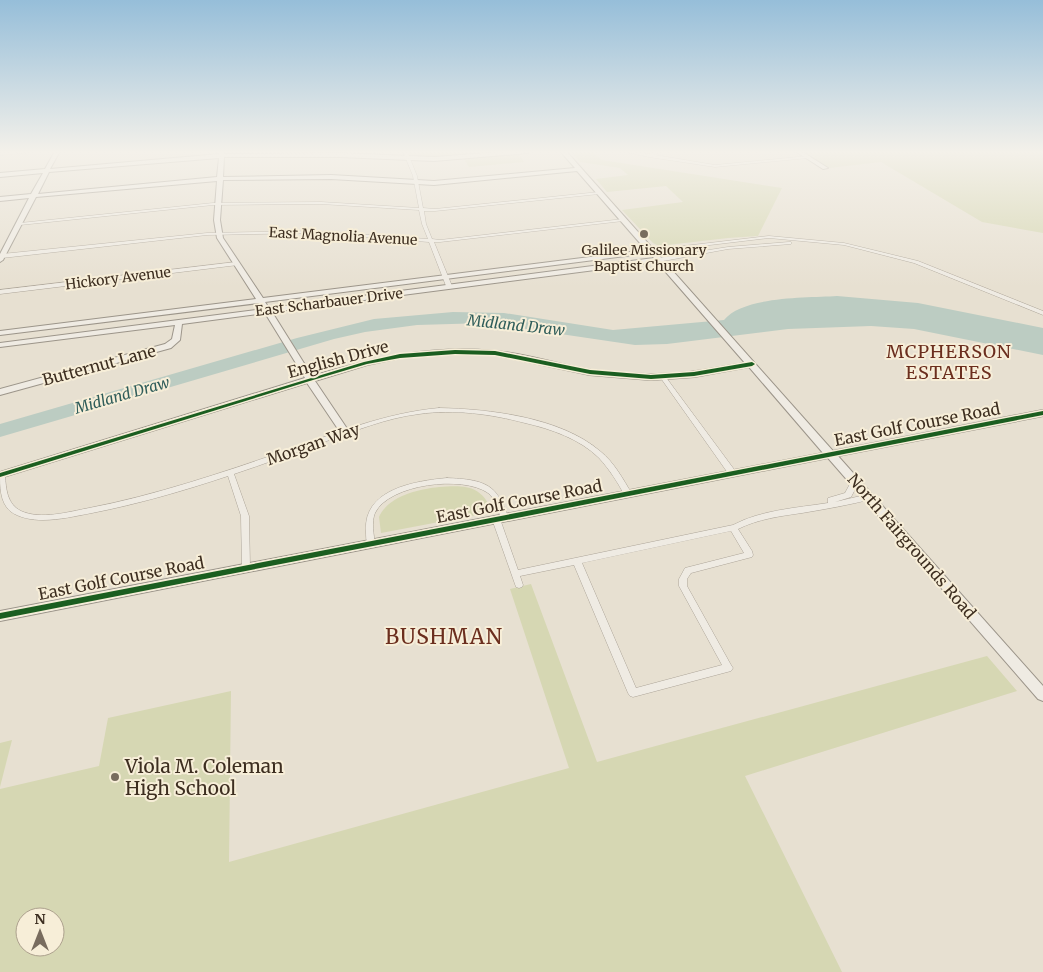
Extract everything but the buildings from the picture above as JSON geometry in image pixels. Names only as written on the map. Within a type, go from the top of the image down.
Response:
[{"type":"street","points":[[0,199],[30,196]]},
{"type":"street","points":[[1,258],[34,196]]},
{"type":"street","points":[[219,196],[218,233],[259,300],[286,339],[294,356],[345,433]]},
{"type":"street","points":[[418,196],[420,210],[430,241],[449,286]]},
{"type":"street","points":[[20,224],[218,204],[321,203],[420,210],[461,208],[568,196]]},
{"type":"street","name":"North Fairgrounds Road","points":[[602,196],[727,335],[1043,695]]},
{"type":"street","name":"East Magnolia Avenue","points":[[1,258],[218,233],[315,232],[430,241],[459,240],[623,220]]},
{"type":"street","points":[[650,251],[769,238],[822,241],[876,251],[943,272],[1043,313]]},
{"type":"street","points":[[658,260],[771,244],[824,244],[876,251]]},
{"type":"street","name":"East Scharbauer Drive","points":[[0,332],[650,251]]},
{"type":"street","name":"East Scharbauer Drive","points":[[0,345],[658,260]]},
{"type":"street","name":"Hickory Avenue","points":[[0,292],[236,264]]},
{"type":"street","name":"Butternut Lane","points":[[0,392],[168,346],[176,340],[179,321]]},
{"type":"street","name":"English Drive","points":[[0,475],[311,380],[392,358],[455,352],[510,355],[603,374],[663,377],[752,364]]},
{"type":"street","points":[[663,377],[733,474]]},
{"type":"street","name":"Morgan Way","points":[[0,475],[3,498],[11,508],[20,513],[45,517],[147,499],[345,433],[420,412],[470,410],[502,416],[558,431],[583,442],[612,467],[628,494]]},
{"type":"street","name":"East Golf Course Road","points":[[0,616],[1043,414]]},
{"type":"street","points":[[230,472],[244,516],[246,568]]},
{"type":"street","points":[[371,544],[369,521],[372,510],[390,496],[420,484],[444,481],[480,485],[493,494],[514,574],[519,585]]},
{"type":"street","points":[[832,505],[831,500],[848,495],[855,482]]},
{"type":"street","points":[[514,574],[733,528],[748,521],[869,497]]},
{"type":"street","points":[[577,561],[633,693],[728,668],[684,586],[683,579],[688,570],[749,555],[733,528]]},
{"type":"green space","points":[[677,196],[778,196],[758,236],[659,246],[653,243],[622,210],[683,202]]},
{"type":"green space","points":[[939,196],[1043,196],[1043,233],[982,222]]},
{"type":"green space","points":[[457,486],[472,489],[483,496],[492,512],[381,533],[379,517],[389,504],[405,495],[439,487]]},
{"type":"green space","points":[[531,584],[597,762],[987,656],[1017,691],[745,776],[842,972],[0,972],[0,789],[99,766],[108,718],[231,691],[229,862],[569,768],[510,589]]},
{"type":"green space","points":[[12,740],[0,787],[0,743]]},
{"type":"water","name":"Midland Draw","points":[[837,296],[918,303],[1043,328],[1043,355],[914,329],[871,326],[788,329],[667,344],[635,345],[486,323],[417,325],[365,332],[334,339],[0,437],[0,424],[297,338],[374,319],[453,312],[504,313],[613,330],[724,320],[733,312],[745,306],[760,302]]},
{"type":"cycle path","points":[[0,475],[311,379],[366,363],[400,356],[455,352],[495,353],[590,372],[651,377],[694,374],[752,364]]},
{"type":"cycle path","points":[[0,616],[1043,413]]},
{"type":"place","name":"Galilee Missionary Baptist Church","points":[[644,234]]},
{"type":"place","name":"Viola M. Coleman High School","points":[[115,777]]},
{"type":"district","name":"MCPHERSON ESTATES","points":[[949,361]]},
{"type":"district","name":"BUSHMAN","points":[[444,636]]}]
